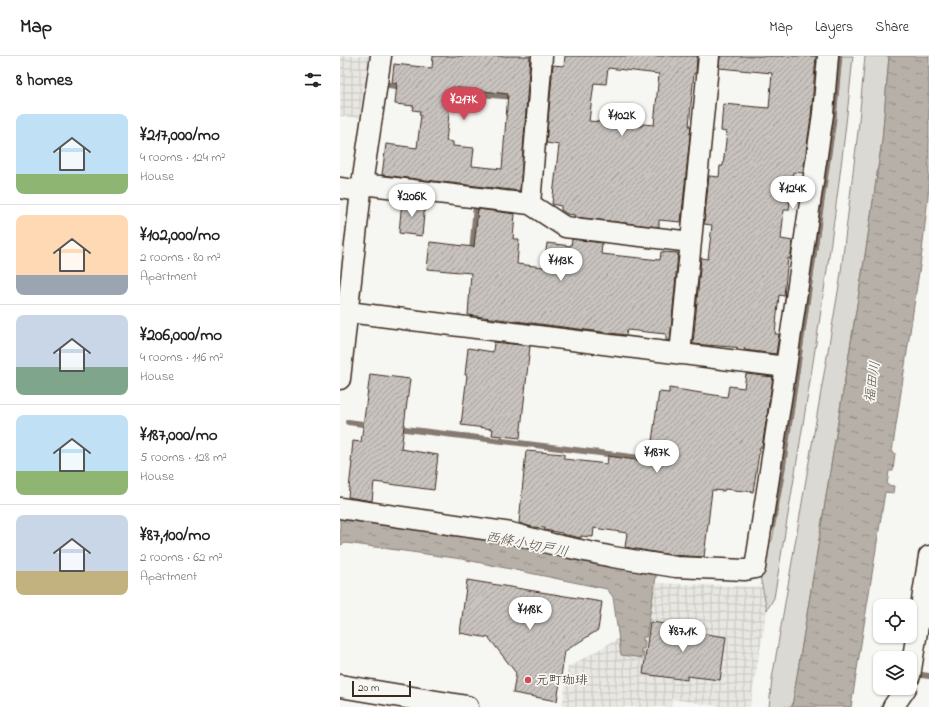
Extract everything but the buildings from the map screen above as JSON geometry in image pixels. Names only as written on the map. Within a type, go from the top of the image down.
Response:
[{"type":"main road","points":[[340,686],[433,704],[467,707]]},
{"type":"street","points":[[340,380],[361,187],[381,56]]},
{"type":"street","points":[[530,204],[542,56]]},
{"type":"street","points":[[680,354],[709,56]]},
{"type":"street","points":[[340,508],[511,533],[552,544],[613,557],[676,567],[745,570],[755,568],[786,367],[822,114],[828,56]]},
{"type":"street","points":[[340,188],[361,187],[530,204],[565,227],[691,242]]},
{"type":"street","points":[[348,312],[786,367]]},
{"type":"street","points":[[914,651],[928,576],[929,556]]},
{"type":"street","points":[[893,707],[901,695]]},
{"type":"shaded area","points":[[340,56],[369,56],[359,118],[340,116]]},
{"type":"shaded area","points":[[842,56],[853,56],[838,192],[797,463],[774,598],[767,610],[760,576],[766,540],[772,541],[784,476],[836,117]]},
{"type":"shaded area","points":[[865,56],[889,56],[882,141],[792,707],[769,707],[772,679],[840,280],[858,131]]},
{"type":"shaded area","points":[[655,583],[762,587],[767,610],[750,707],[723,707],[672,699],[671,707],[562,707],[568,667],[619,638],[621,655],[641,652],[641,649],[644,649],[643,637],[646,637]]},
{"type":"water","name":"福田川","points":[[889,56],[929,56],[929,187],[922,252],[892,452],[895,453],[893,471],[889,471],[887,485],[894,486],[893,493],[885,492],[851,707],[792,707],[866,249],[882,141]]},
{"type":"water","name":"西條小切戸川","points":[[340,515],[509,539],[657,571],[646,637],[643,637],[643,640],[645,641],[644,649],[641,649],[641,652],[644,652],[643,658],[621,655],[613,597],[607,589],[462,559],[346,543],[340,545]]},
{"type":"waterway","points":[[771,528],[781,476],[833,123],[839,56]]},
{"type":"waterway","points":[[389,85],[403,87]]},
{"type":"waterway","points":[[444,91],[515,97]]},
{"type":"waterway","points":[[472,253],[476,205]]},
{"type":"waterway","points":[[348,422],[370,425]]},
{"type":"waterway","points":[[397,428],[656,460]]},
{"type":"waterway","points":[[922,675],[929,676]]},
{"type":"place","name":"元町珈琲","points":[[528,680]]}]
